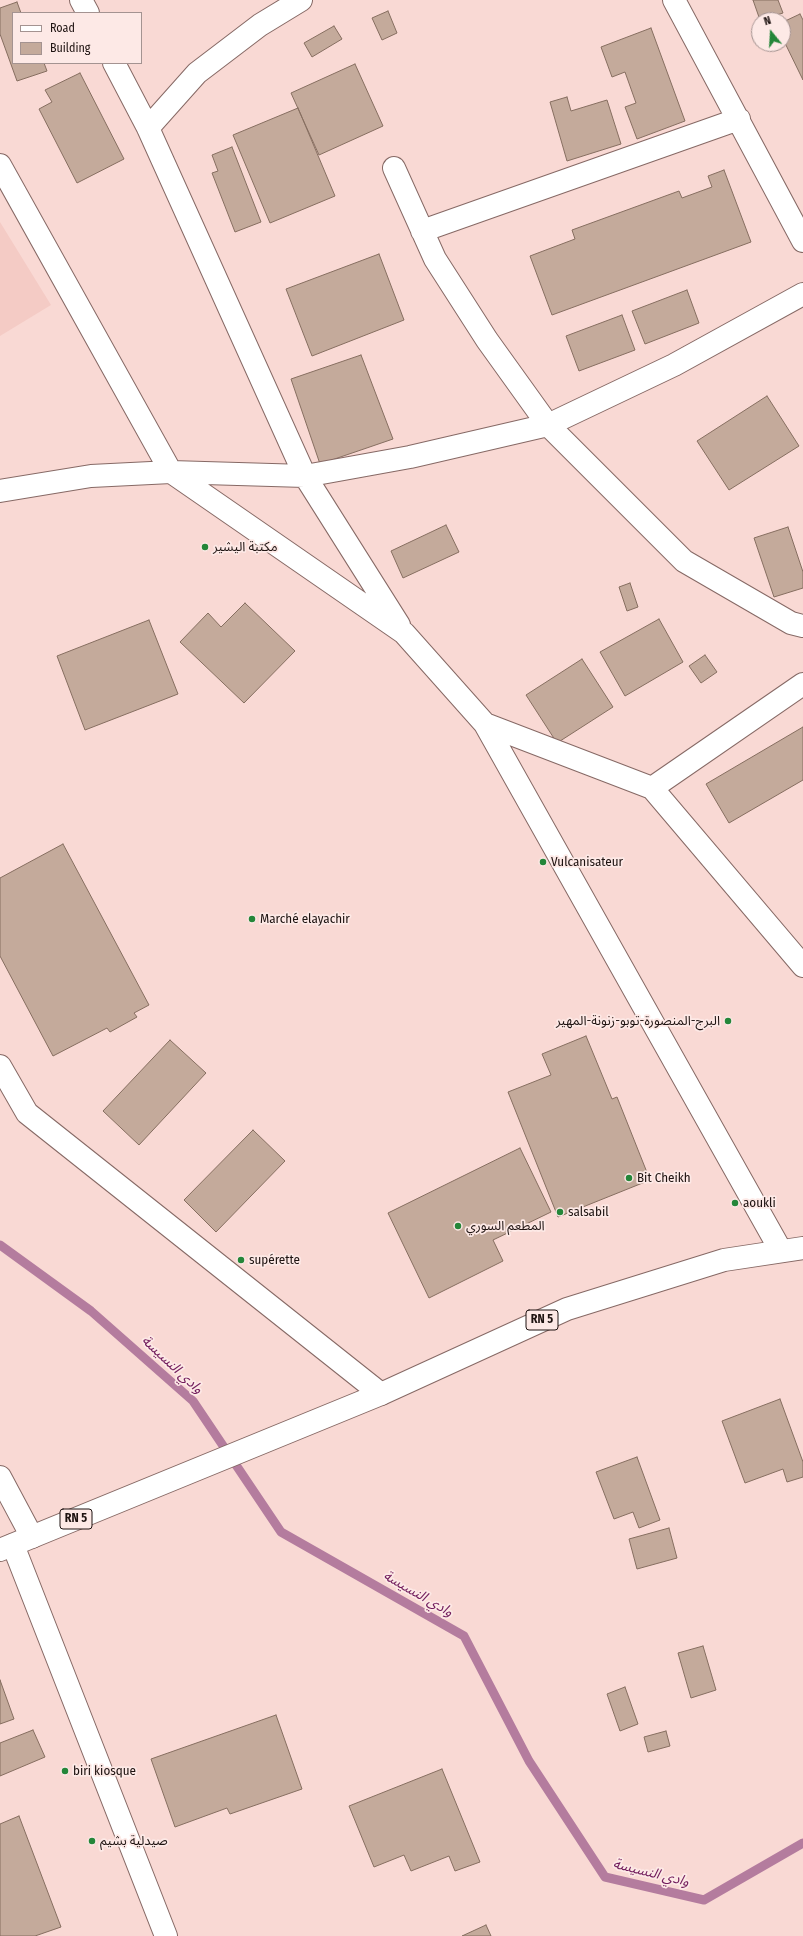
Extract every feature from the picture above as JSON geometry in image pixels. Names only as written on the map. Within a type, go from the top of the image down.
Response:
[{"type":"street","points":[[81,0],[87,12]]},
{"type":"street","points":[[148,128],[197,73],[260,25],[301,0]]},
{"type":"street","points":[[674,0],[803,241]]},
{"type":"street","points":[[115,64],[148,128],[305,476],[404,632],[485,724],[781,1251]]},
{"type":"street","points":[[422,230],[739,119]]},
{"type":"street","points":[[0,165],[171,472],[404,632]]},
{"type":"street","points":[[394,168],[435,259],[487,340],[548,425],[684,561],[799,621]]},
{"type":"street","points":[[0,491],[91,476],[171,472],[305,476],[410,456],[548,425],[674,365],[803,294]]},
{"type":"street","points":[[652,788],[803,684]]},
{"type":"street","points":[[485,724],[652,788],[803,966]]},
{"type":"street","points":[[0,1066],[27,1113],[382,1394]]},
{"type":"street","name":"RN 5","points":[[15,1544],[382,1394],[567,1309],[724,1260],[803,1248]]},
{"type":"street","points":[[0,1477],[15,1544],[166,1936]]},
{"type":"shaded area","points":[[0,222],[51,305],[0,336]]},
{"type":"building","points":[[753,0],[778,0],[783,12],[757,12]]},
{"type":"building","points":[[17,2],[21,12],[12,12],[12,64],[44,64],[47,71],[17,81],[0,34],[0,8]]},
{"type":"building","points":[[388,11],[397,33],[382,40],[372,18]]},
{"type":"building","points":[[800,14],[803,20],[803,80],[789,52],[791,52],[791,18]]},
{"type":"building","points":[[334,26],[342,39],[312,57],[304,43]]},
{"type":"building","points":[[651,28],[685,121],[637,139],[625,107],[636,103],[625,72],[612,77],[601,47]]},
{"type":"building","points":[[355,64],[383,126],[319,155],[291,93]]},
{"type":"building","points":[[80,73],[124,159],[77,183],[39,109],[52,102],[45,90]]},
{"type":"building","points":[[567,97],[571,111],[607,100],[621,144],[567,161],[550,102]]},
{"type":"building","points":[[298,108],[335,196],[270,223],[233,135]]},
{"type":"building","points":[[232,147],[261,222],[235,232],[212,173],[218,171],[212,155]]},
{"type":"building","points":[[724,170],[751,242],[552,315],[530,256],[575,239],[572,230],[679,191],[682,198],[712,187],[708,176]]},
{"type":"building","points":[[379,254],[404,320],[312,356],[286,289]]},
{"type":"building","points":[[687,290],[699,323],[645,344],[632,311]]},
{"type":"building","points":[[622,315],[635,350],[579,371],[566,336]]},
{"type":"building","points":[[361,355],[393,439],[320,464],[291,379]]},
{"type":"building","points":[[767,396],[799,446],[729,490],[697,441]]},
{"type":"building","points":[[446,525],[459,552],[403,578],[391,551]]},
{"type":"building","points":[[788,527],[803,572],[803,588],[774,597],[754,538]]},
{"type":"building","points":[[630,583],[638,607],[627,611],[619,587]]},
{"type":"building","points":[[245,603],[295,651],[244,703],[180,642],[208,613],[221,627]]},
{"type":"building","points":[[659,619],[683,662],[625,696],[600,652]]},
{"type":"building","points":[[149,620],[178,694],[85,730],[57,656]]},
{"type":"building","points":[[705,655],[717,672],[701,683],[689,666]]},
{"type":"building","points":[[582,659],[613,707],[557,743],[526,695]]},
{"type":"building","points":[[803,727],[803,780],[729,823],[706,784]]},
{"type":"building","points":[[63,844],[149,1005],[134,1013],[137,1017],[110,1032],[107,1028],[53,1056],[0,956],[0,878]]},
{"type":"building","points":[[586,1036],[612,1099],[617,1097],[650,1180],[558,1217],[508,1092],[551,1075],[542,1054]]},
{"type":"building","points":[[170,1040],[206,1073],[139,1145],[103,1111]]},
{"type":"building","points":[[253,1130],[285,1161],[216,1232],[184,1200]]},
{"type":"building","name":"المطعم السوري","points":[[520,1148],[551,1212],[493,1240],[503,1261],[429,1298],[388,1213]]},
{"type":"building","points":[[780,1399],[803,1462],[803,1477],[787,1482],[783,1469],[745,1483],[722,1421]]},
{"type":"building","points":[[637,1457],[660,1520],[639,1528],[633,1512],[614,1519],[596,1472]]},
{"type":"building","points":[[669,1528],[677,1558],[637,1569],[629,1539]]},
{"type":"building","points":[[703,1646],[716,1690],[691,1698],[678,1653]]},
{"type":"building","points":[[0,1680],[14,1719],[0,1724]]},
{"type":"building","points":[[625,1687],[638,1724],[620,1731],[607,1694]]},
{"type":"building","points":[[276,1715],[302,1789],[230,1814],[227,1808],[175,1827],[151,1759]]},
{"type":"building","points":[[33,1730],[45,1757],[0,1776],[0,1743]]},
{"type":"building","points":[[666,1731],[670,1746],[648,1752],[644,1737]]},
{"type":"building","points":[[442,1769],[480,1862],[455,1871],[449,1856],[411,1871],[404,1855],[374,1867],[349,1806]]},
{"type":"building","points":[[19,1816],[61,1927],[35,1936],[0,1936],[0,1824]]},
{"type":"building","points":[[486,1925],[491,1936],[462,1936]]},
{"type":"waterway","name":"وادي النسيسة","points":[[0,1245],[91,1311],[193,1401],[281,1532],[464,1636],[529,1761],[605,1877],[704,1900],[803,1843]]},
{"type":"place","name":"مكتبة اليشير","points":[[205,547]]},
{"type":"place","name":"Vulcanisateur","points":[[543,862]]},
{"type":"place","name":"Marché elayachir","points":[[252,919]]},
{"type":"place","name":"البرج-المنصورة-توبو-زنونة-المهير","points":[[728,1021]]},
{"type":"place","name":"Bit Cheikh","points":[[629,1178]]},
{"type":"place","name":"aoukli","points":[[735,1203]]},
{"type":"place","name":"salsabil","points":[[560,1212]]},
{"type":"place","name":"المطعم السوري","points":[[458,1226]]},
{"type":"place","name":"supérette","points":[[241,1260]]},
{"type":"place","name":"biri kiosque","points":[[65,1771]]},
{"type":"place","name":"صيدلية بشيم","points":[[92,1841]]}]
